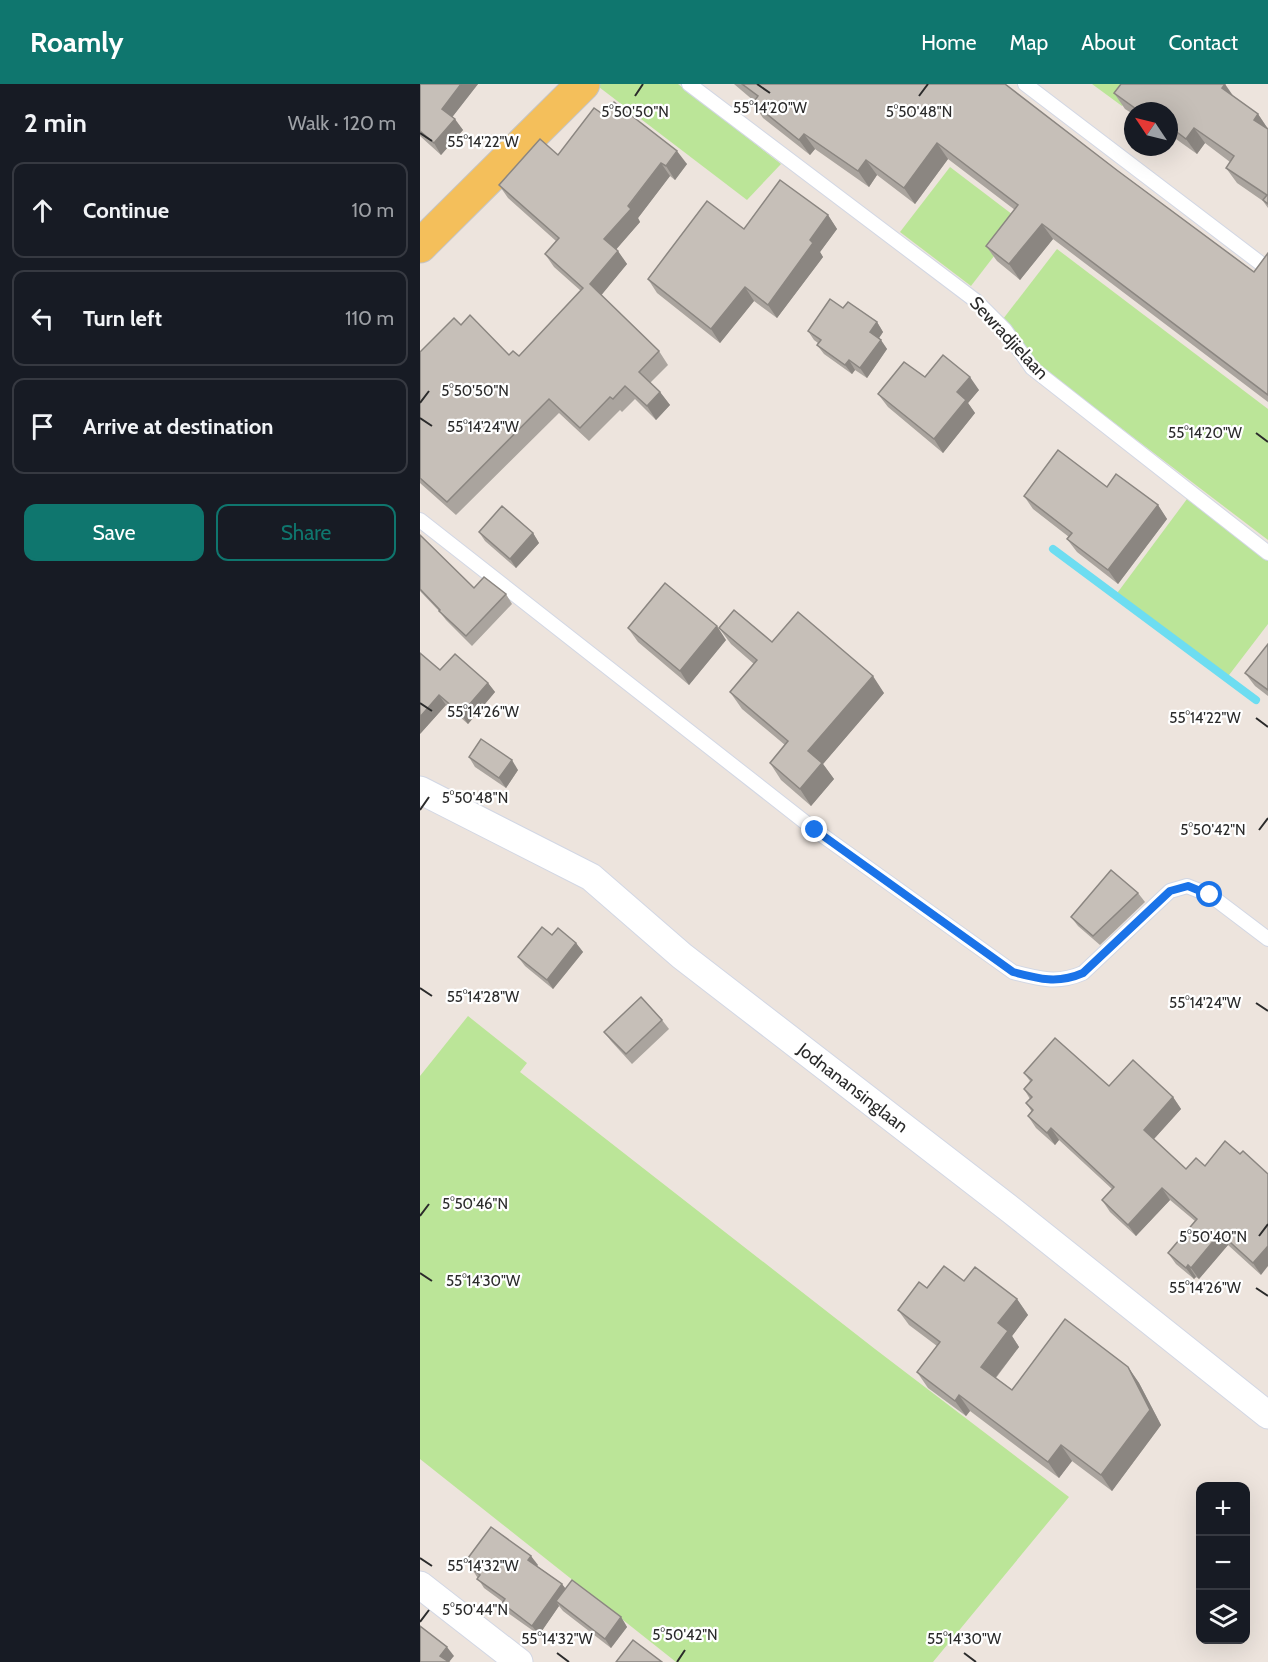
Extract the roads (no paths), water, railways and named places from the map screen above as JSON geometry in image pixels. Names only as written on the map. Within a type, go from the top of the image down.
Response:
[{"type":"main road","points":[[420,246],[583,84]]},
{"type":"street","name":"Jodnanansinglaan","points":[[420,790],[591,877],[682,956],[1011,1210],[1268,1414]]},
{"type":"street","points":[[420,1585],[519,1662]]},
{"type":"lane","name":"Sewradjielaan","points":[[690,84],[976,301],[1005,330],[1032,368],[1268,553]]},
{"type":"lane","points":[[1024,84],[1268,269]]},
{"type":"lane","points":[[420,520],[815,830],[1013,972],[1051,980],[1069,980],[1083,973],[1170,891],[1188,886],[1210,895],[1268,939]]},
{"type":"waterway","points":[[1053,549],[1256,700]]}]
